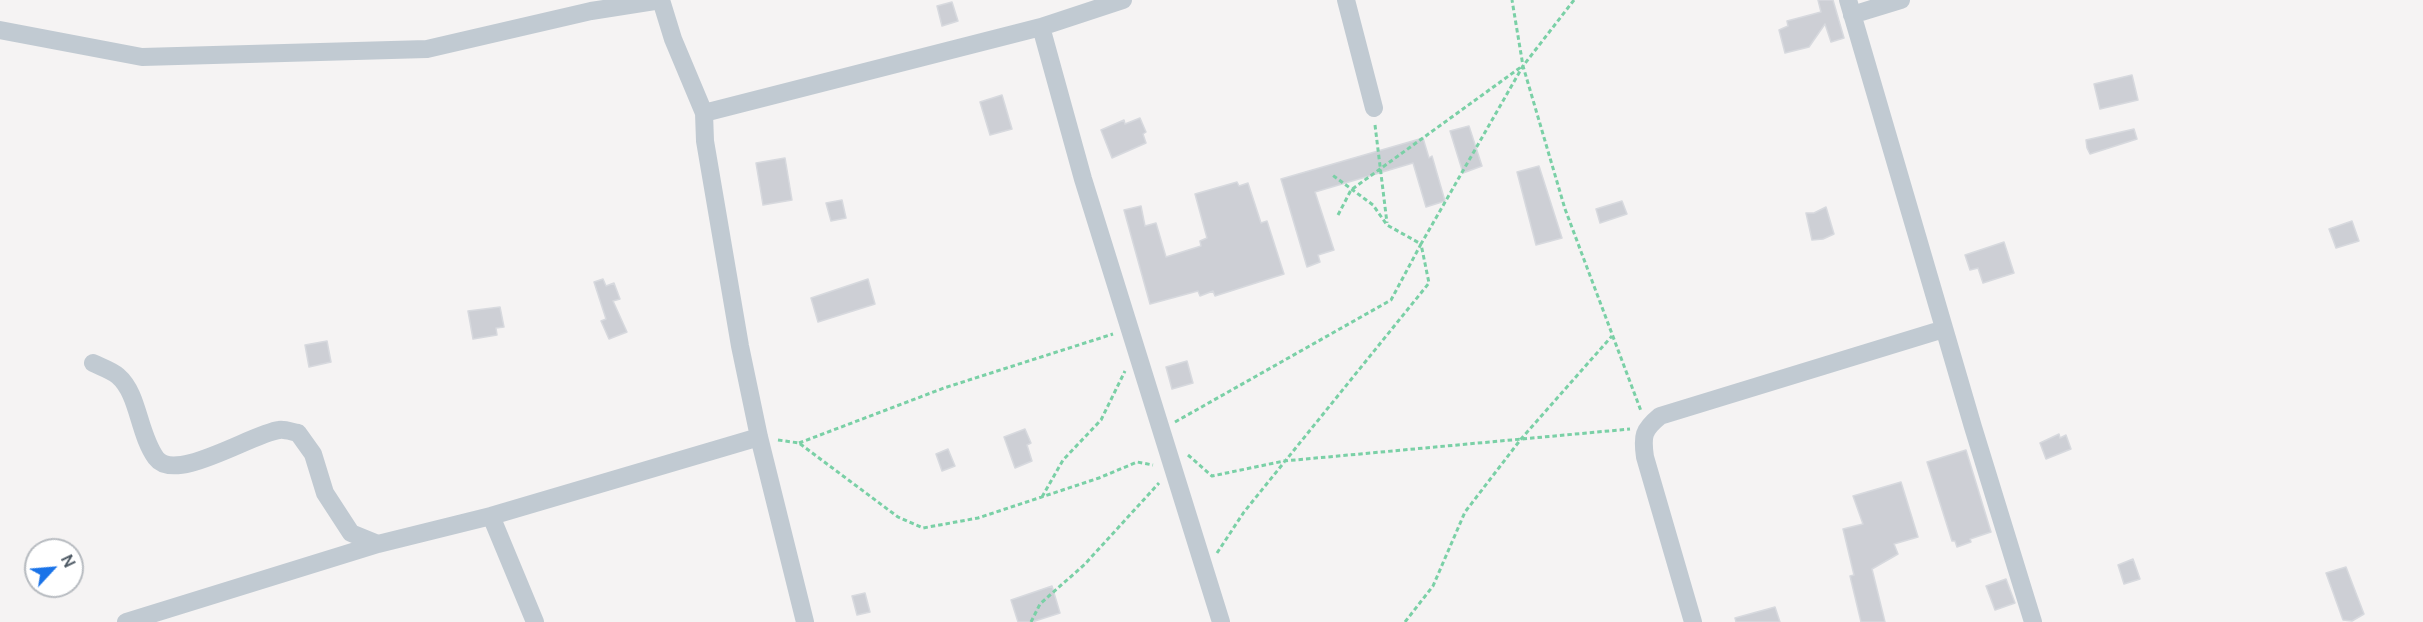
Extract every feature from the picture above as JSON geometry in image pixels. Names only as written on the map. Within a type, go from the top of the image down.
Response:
[{"type":"street","points":[[0,30],[142,57],[427,49],[591,11],[661,0],[673,39],[704,113],[705,141],[740,346],[759,437],[805,622]]},
{"type":"street","points":[[704,113],[1041,27],[1123,0]]},
{"type":"street","points":[[1346,0],[1374,108]]},
{"type":"street","points":[[1901,0],[1850,7],[2033,622]]},
{"type":"street","points":[[1041,27],[1083,179],[1221,622]]},
{"type":"street","points":[[1693,622],[1645,458],[1643,442],[1646,427],[1660,416],[1944,329]]},
{"type":"street","points":[[93,363],[117,375],[129,389],[145,441],[158,461],[170,466],[194,462],[280,430],[298,433],[313,454],[325,493],[351,533],[378,544]]},
{"type":"street","points":[[126,622],[378,544],[491,516],[759,437]]},
{"type":"street","points":[[491,516],[535,622]]},
{"type":"path","points":[[1186,453],[1212,476],[1284,461],[1646,427],[1565,208],[1523,66],[1512,0]]},
{"type":"path","points":[[1160,430],[1391,300],[1523,66],[1574,0]]},
{"type":"path","points":[[1338,215],[1351,190],[1523,66]]},
{"type":"path","points":[[1374,108],[1387,225]]},
{"type":"path","points":[[1206,570],[1244,512],[1429,283],[1421,244],[1387,225],[1373,205],[1331,174]]},
{"type":"path","points":[[799,443],[944,388],[1129,329]]},
{"type":"path","points":[[1405,622],[1433,586],[1465,512],[1521,439],[1612,336]]},
{"type":"path","points":[[1042,496],[1063,460],[1101,420],[1136,351]]},
{"type":"path","points":[[759,437],[799,443],[898,517],[923,528],[978,518],[1099,478],[1137,462],[1173,469]]},
{"type":"path","points":[[1031,622],[1040,604],[1085,564],[1173,469]]},
{"type":"building","points":[[1818,0],[1833,0],[1844,38],[1831,42],[1825,24],[1809,47],[1785,53],[1779,30],[1788,26],[1787,21],[1821,12]]},
{"type":"building","points":[[952,2],[958,21],[942,26],[937,6]]},
{"type":"building","points":[[2132,75],[2138,100],[2100,109],[2094,84]]},
{"type":"building","points":[[1002,95],[1012,129],[990,135],[980,102]]},
{"type":"building","points":[[1140,118],[1146,132],[1143,134],[1146,143],[1112,158],[1101,130],[1124,120],[1125,124]]},
{"type":"building","points":[[1469,126],[1482,166],[1463,173],[1450,131]]},
{"type":"building","points":[[2134,129],[2137,139],[2090,154],[2087,148],[2086,140]]},
{"type":"building","points":[[1423,138],[1429,158],[1432,156],[1445,201],[1426,207],[1413,163],[1315,192],[1334,250],[1318,255],[1320,262],[1307,267],[1281,179]]},
{"type":"building","points":[[785,158],[792,200],[763,205],[756,163]]},
{"type":"building","points":[[1539,166],[1562,238],[1536,245],[1517,172]]},
{"type":"building","points":[[1237,182],[1239,186],[1248,183],[1261,223],[1267,221],[1284,274],[1215,296],[1213,291],[1200,296],[1198,291],[1150,304],[1124,210],[1141,206],[1145,226],[1156,223],[1166,257],[1201,246],[1200,241],[1207,238],[1195,194]]},
{"type":"building","points":[[842,200],[846,218],[831,221],[826,203]]},
{"type":"building","points":[[1622,201],[1627,214],[1600,223],[1596,209]]},
{"type":"building","points":[[1826,207],[1834,234],[1823,239],[1812,240],[1806,213],[1814,213]]},
{"type":"building","points":[[2352,221],[2359,241],[2336,248],[2329,229]]},
{"type":"building","points":[[2004,242],[2014,273],[1983,283],[1978,268],[1970,270],[1965,255]]},
{"type":"building","points":[[603,279],[606,286],[614,283],[620,299],[613,301],[627,332],[609,339],[601,321],[606,319],[594,282]]},
{"type":"building","points":[[868,279],[875,304],[818,322],[811,298]]},
{"type":"building","points":[[500,307],[504,327],[496,328],[497,335],[473,339],[468,311]]},
{"type":"building","points":[[327,341],[331,362],[309,367],[305,345]]},
{"type":"building","points":[[1187,361],[1193,383],[1172,389],[1166,367]]},
{"type":"building","points":[[1025,429],[1031,443],[1027,445],[1032,461],[1015,468],[1004,437]]},
{"type":"building","points":[[2059,434],[2060,438],[2066,435],[2071,449],[2046,459],[2040,443]]},
{"type":"building","points":[[948,449],[955,466],[942,471],[936,454]]},
{"type":"building","points":[[1966,450],[1991,532],[1970,539],[1971,542],[1957,547],[1955,541],[1952,541],[1927,462]]},
{"type":"building","points":[[1901,482],[1918,537],[1894,544],[1898,554],[1872,569],[1885,622],[1861,622],[1850,576],[1854,575],[1843,529],[1863,524],[1853,496]]},
{"type":"building","points":[[2133,559],[2140,579],[2124,584],[2118,565]]},
{"type":"building","points":[[2346,567],[2364,614],[2352,621],[2343,620],[2326,573]]},
{"type":"building","points":[[2006,579],[2015,603],[1995,610],[1986,586]]},
{"type":"building","points":[[1052,586],[1060,613],[1032,622],[1018,622],[1011,600]]},
{"type":"building","points":[[865,593],[870,612],[857,615],[852,596]]},
{"type":"building","points":[[1775,607],[1780,622],[1736,622],[1735,618]]}]
